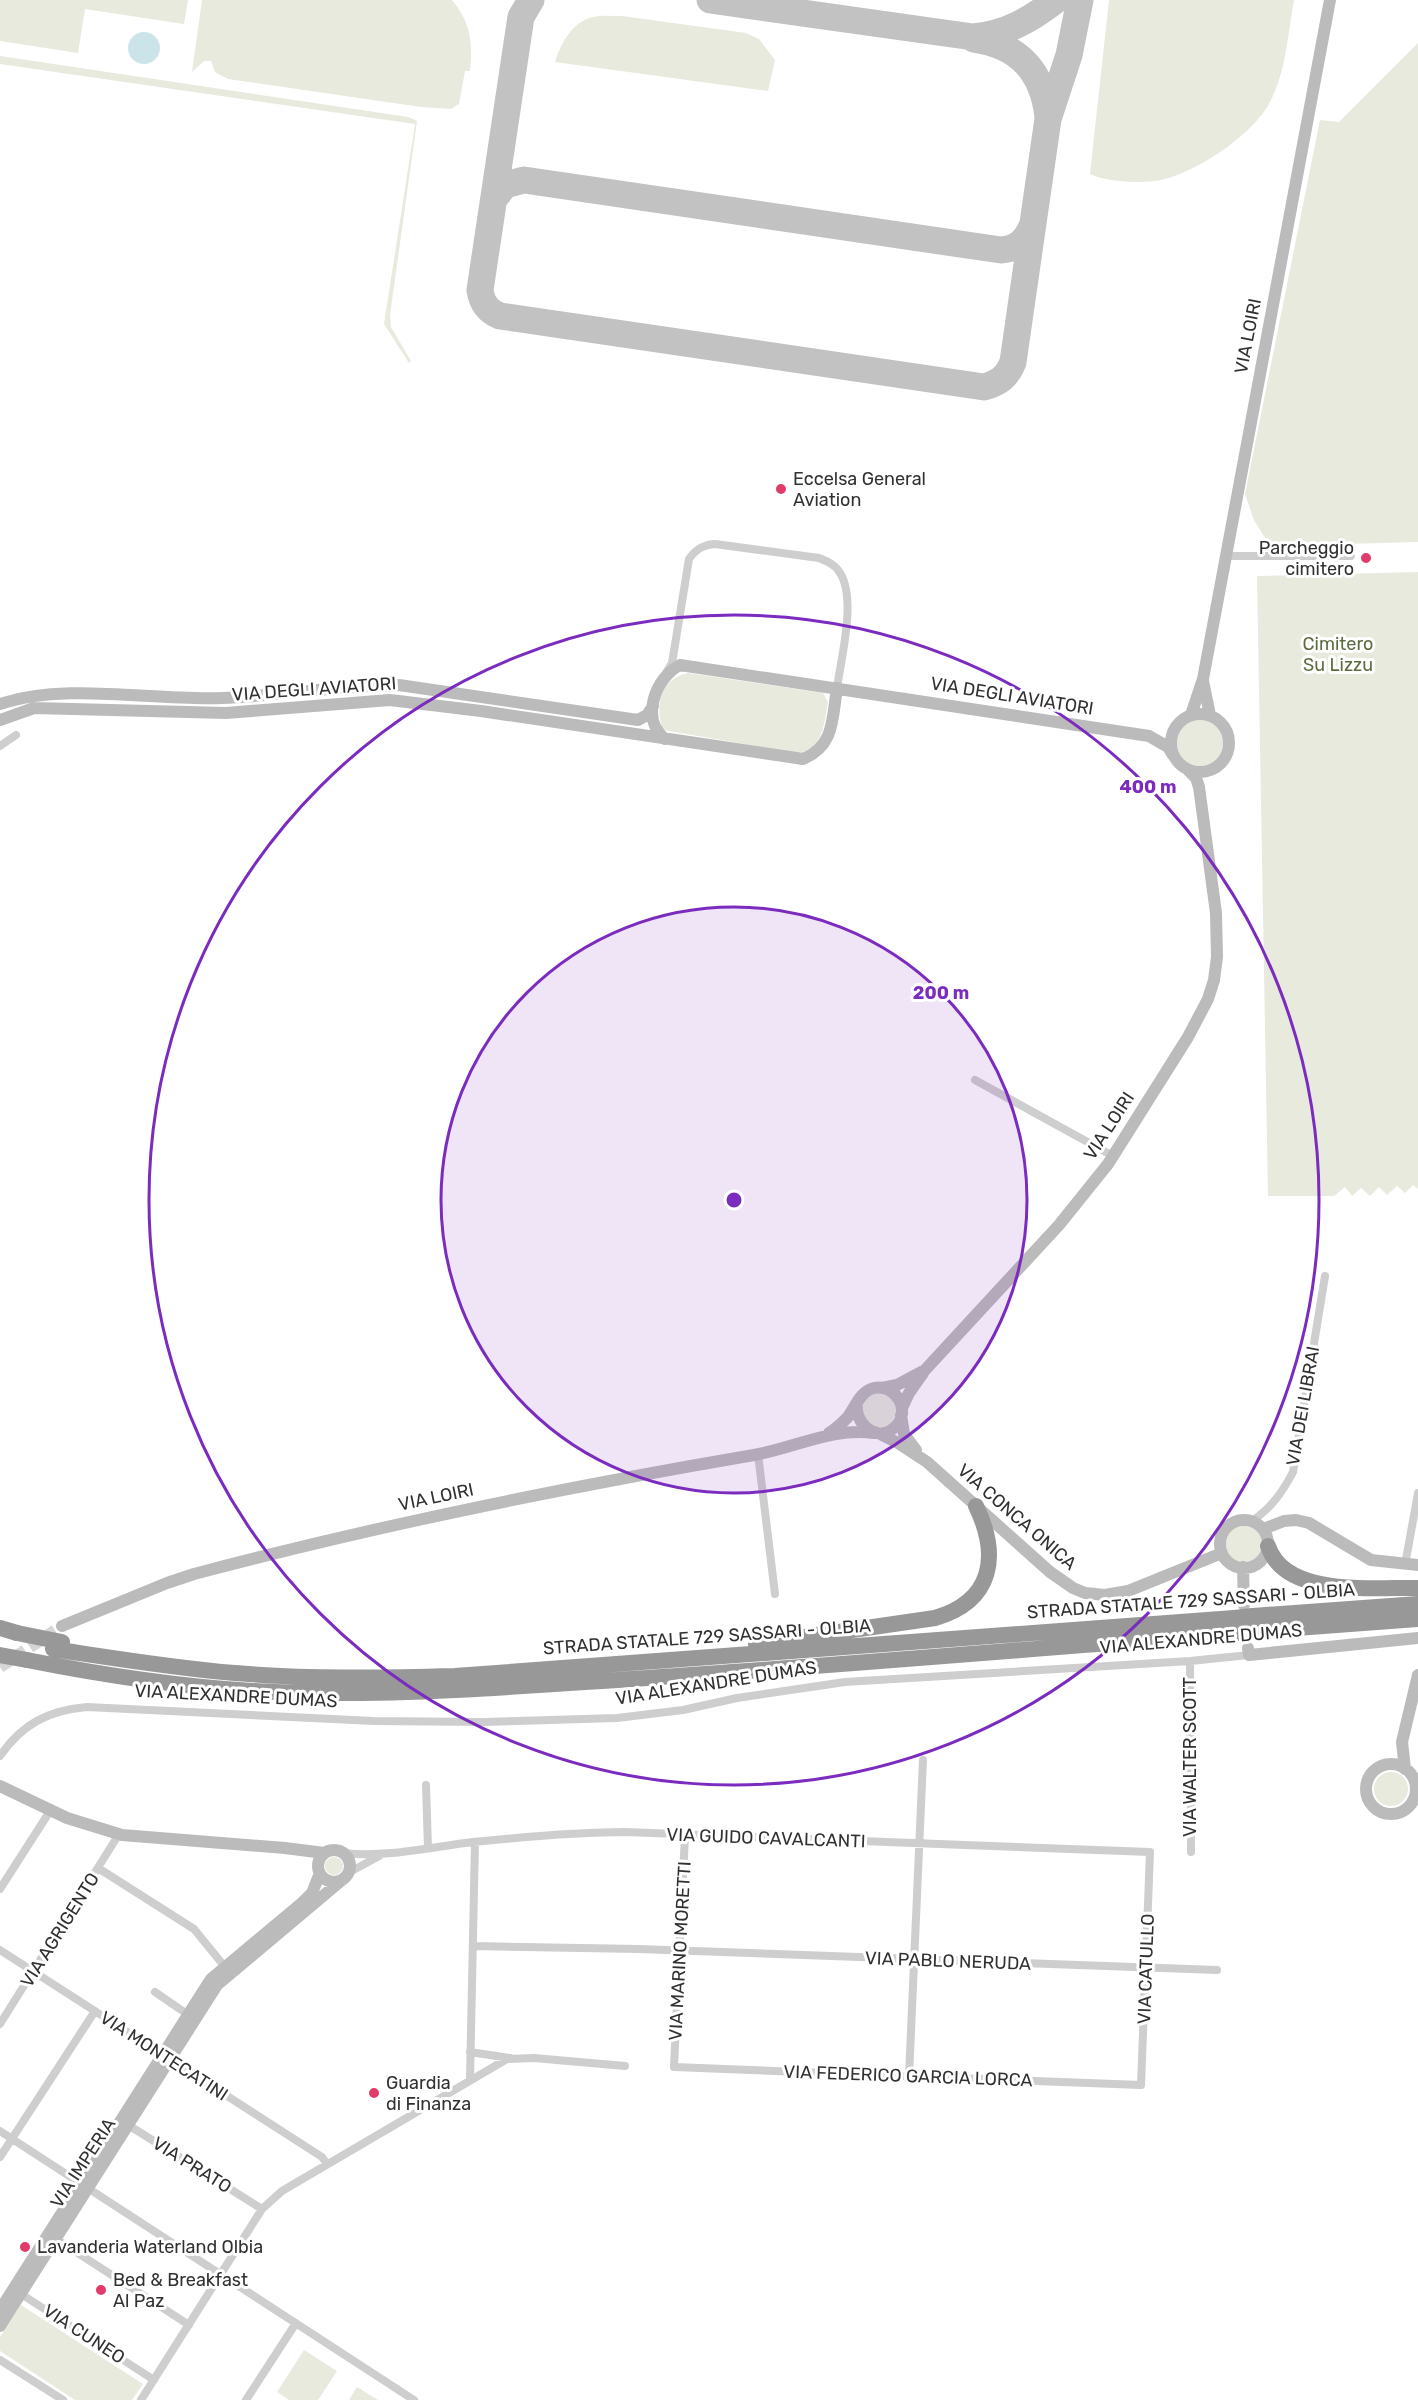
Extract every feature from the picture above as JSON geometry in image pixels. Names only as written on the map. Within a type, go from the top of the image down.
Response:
[{"type":"highway","points":[[642,1661],[924,1620],[949,1614],[959,1609],[978,1590],[988,1568],[989,1541],[986,1527],[976,1506]]},
{"type":"highway","points":[[1268,1546],[1275,1560],[1286,1570],[1317,1584],[1340,1587],[1418,1588]]},
{"type":"highway","name":"STRADA STATALE 729 SASSARI - OLBIA","points":[[24,1662],[160,1682],[268,1691],[317,1693],[402,1691],[728,1673],[1418,1604]]},
{"type":"highway","name":"STRADA STATALE 729 SASSARI - OLBIA","points":[[7,1635],[59,1639],[147,1664],[234,1673],[390,1678],[455,1676],[1245,1620],[1418,1619]]},
{"type":"highway","points":[[0,1655],[24,1662]]},
{"type":"highway","points":[[0,1662],[24,1662]]},
{"type":"street","name":"VIA LOIRI","points":[[1203,679],[1330,0]]},
{"type":"street","points":[[665,739],[657,733],[653,726],[653,706],[658,687],[672,663],[684,575],[689,559],[694,552],[705,545],[715,544],[819,558],[831,563],[838,570],[844,579],[847,617],[837,688]]},
{"type":"street","points":[[1225,556],[1351,556]]},
{"type":"street","name":"VIA DEGLI AVIATORI","points":[[663,678],[680,665],[837,688],[1149,736],[1168,747],[1173,755]]},
{"type":"street","points":[[1191,715],[1203,679]]},
{"type":"street","points":[[1203,679],[1210,715]]},
{"type":"street","name":"VIA DEGLI AVIATORI","points":[[0,704],[38,694],[220,698],[369,685],[399,685],[638,720],[647,715],[653,706]]},
{"type":"street","name":"VIA DEGLI AVIATORI","points":[[0,720],[34,708],[226,713],[390,700],[435,704],[803,759],[821,750],[826,741],[837,688]]},
{"type":"street","points":[[1191,715],[1210,715],[1220,721],[1227,730],[1230,740],[1229,751],[1224,761],[1215,769],[1197,773],[1182,766],[1173,755],[1171,747],[1174,730],[1184,718],[1191,715]]},
{"type":"street","points":[[1149,736],[1174,730]]},
{"type":"street","points":[[0,746],[16,735]]},
{"type":"street","name":"VIA LOIRI","points":[[1203,807],[1204,792],[1215,769]]},
{"type":"street","name":"VIA LOIRI","points":[[882,1388],[907,1381],[926,1370],[1059,1226],[1113,1156],[1188,1037],[1208,999],[1218,957],[1216,913],[1203,807],[1196,778],[1188,770]]},
{"type":"street","points":[[975,1080],[1113,1156]]},
{"type":"street","name":"VIA DEI LIBRAI","points":[[1252,1521],[1266,1511],[1282,1493],[1293,1472],[1325,1276]]},
{"type":"street","points":[[902,1412],[896,1395],[882,1388],[867,1391],[857,1403],[858,1419],[862,1425],[876,1433],[894,1428],[902,1412],[909,1393],[926,1370]]},
{"type":"street","name":"VIA LOIRI","points":[[826,1435],[846,1420],[857,1403]]},
{"type":"street","name":"VIA CONCA ONICA","points":[[902,1412],[904,1434],[927,1462],[1050,1572],[1073,1588],[1085,1593],[1105,1595],[1128,1591],[1222,1553]]},
{"type":"street","name":"VIA LOIRI","points":[[59,1639],[167,1583],[237,1563],[431,1516],[674,1467],[758,1454],[826,1435],[854,1431],[876,1433]]},
{"type":"street","name":"VIA CONCA ONICA","points":[[876,1433],[898,1443],[927,1462]]},
{"type":"street","points":[[758,1454],[775,1594]]},
{"type":"street","points":[[1263,1529],[1284,1521],[1296,1520],[1309,1523],[1371,1560],[1412,1565],[1418,1492]]},
{"type":"street","points":[[1252,1521],[1263,1529],[1268,1546],[1260,1562],[1243,1568],[1229,1562],[1222,1553],[1221,1541],[1225,1530],[1234,1522],[1252,1521]]},
{"type":"street","points":[[1243,1568],[1245,1620]]},
{"type":"street","name":"VIA ALEXANDRE DUMAS","points":[[0,1756],[19,1732],[30,1724],[65,1709],[87,1707],[374,1721],[483,1722],[617,1718],[683,1710],[795,1688],[845,1682],[1190,1661],[1249,1651],[1418,1638]]},
{"type":"street","name":"VIA WALTER SCOTT","points":[[1190,1661],[1191,1852]]},
{"type":"street","points":[[1405,1769],[1402,1742],[1418,1675]]},
{"type":"street","points":[[1385,1765],[1402,1742]]},
{"type":"street","points":[[909,2076],[923,1760]]},
{"type":"street","points":[[1385,1765],[1397,1765],[1405,1769],[1416,1780],[1415,1801],[1407,1808],[1392,1814],[1377,1810],[1368,1798],[1367,1783],[1375,1770],[1385,1765]]},
{"type":"street","points":[[426,1785],[428,1848]]},
{"type":"street","points":[[0,1786],[66,1818],[119,1834],[324,1853]]},
{"type":"street","points":[[0,1889],[50,1811]]},
{"type":"street","name":"VIA GUIDO CAVALCANTI","points":[[344,1853],[384,1853],[475,1842],[598,1832],[1150,1852]]},
{"type":"street","name":"VIA AGRIGENTO","points":[[0,2024],[119,1834]]},
{"type":"street","name":"VIA MARINO MORETTI","points":[[674,2067],[685,1835]]},
{"type":"street","points":[[470,2079],[475,1842]]},
{"type":"street","points":[[285,1848],[313,1859],[319,1871],[332,1882],[345,1877],[350,1864],[344,1853],[333,1849],[320,1857],[319,1871]]},
{"type":"street","name":"VIA CATULLO","points":[[1141,2085],[1150,1852]]},
{"type":"street","name":"VIA GUIDO CAVALCANTI","points":[[345,1877],[384,1853]]},
{"type":"street","points":[[98,1868],[194,1929],[225,1967]]},
{"type":"street","name":"VIA IMPERIA","points":[[0,2326],[17,2291],[83,2184],[125,2123],[192,2017],[211,1979],[312,1893],[319,1871]]},
{"type":"street","name":"VIA IMPERIA","points":[[192,2017],[217,1985],[345,1877]]},
{"type":"street","name":"VIA PABLO NERUDA","points":[[473,1946],[1217,1970]]},
{"type":"street","name":"VIA MONTECATINI","points":[[0,1950],[322,2157],[327,2164]]},
{"type":"street","points":[[155,1992],[192,2017]]},
{"type":"street","points":[[0,2157],[95,2011]]},
{"type":"street","points":[[470,2052],[510,2058],[625,2066]]},
{"type":"street","points":[[141,2400],[262,2210],[282,2191],[470,2079],[510,2058]]},
{"type":"street","name":"VIA FEDERICO GARCIA LORCA","points":[[674,2067],[1141,2085]]},
{"type":"street","name":"VIA PRATO","points":[[125,2123],[262,2210]]},
{"type":"street","points":[[0,2131],[414,2400]]},
{"type":"street","points":[[52,2237],[189,2325]]},
{"type":"street","name":"VIA IMPERIA","points":[[0,2310],[17,2291]]},
{"type":"street","name":"VIA CUNEO","points":[[17,2291],[154,2380]]},
{"type":"street","points":[[246,2400],[296,2323]]},
{"type":"street","points":[[0,2360],[63,2400]]},
{"type":"green space","points":[[0,0],[188,0],[184,24],[85,9],[78,53],[0,41]]},
{"type":"green space","points":[[202,0],[452,0],[467,25],[471,42],[470,71],[465,71],[459,104],[451,109],[421,107],[228,79],[215,72],[211,61],[204,61],[192,72]]},
{"type":"green space","points":[[1109,0],[1294,0],[1280,78],[1262,114],[1238,139],[1223,150],[1207,161],[1175,176],[1161,180],[1135,182],[1105,179],[1090,174]]},
{"type":"green space","points":[[596,16],[622,16],[746,33],[759,39],[775,60],[768,91],[555,62],[568,34],[579,23]]},
{"type":"green space","points":[[1418,43],[1418,542],[1270,546],[1254,520],[1245,494],[1320,120],[1339,122]]},
{"type":"green space","points":[[0,56],[408,117],[417,121],[390,315],[391,327],[411,361],[409,363],[384,324],[415,124],[0,64]]},
{"type":"green space","name":"Cimitero Su Lizzu","points":[[1418,572],[1418,1189],[1413,1185],[1405,1193],[1397,1186],[1387,1195],[1379,1187],[1370,1196],[1361,1188],[1352,1196],[1345,1187],[1334,1196],[1268,1196],[1257,576]]},
{"type":"green space","points":[[688,673],[823,693],[828,702],[821,734],[813,746],[798,753],[663,730],[659,712],[665,688],[678,676]]},
{"type":"green space","points":[[1200,720],[1216,727],[1223,743],[1216,759],[1200,766],[1184,759],[1177,743],[1184,727]]},
{"type":"green space","points":[[879,1393],[891,1398],[896,1410],[891,1422],[879,1427],[867,1422],[862,1410],[867,1398]]},
{"type":"green space","points":[[1244,1526],[1257,1531],[1262,1544],[1257,1557],[1244,1562],[1231,1557],[1226,1544],[1231,1531]]},
{"type":"green space","points":[[1391,1772],[1403,1777],[1408,1789],[1403,1801],[1391,1806],[1379,1801],[1374,1789],[1379,1777]]},
{"type":"green space","points":[[330,1857],[338,1857],[343,1862],[341,1873],[330,1875],[325,1870],[325,1862]]},
{"type":"green space","points":[[21,2305],[143,2384],[132,2400],[75,2400],[0,2351],[0,2337]]},
{"type":"green space","points":[[304,2350],[337,2371],[318,2400],[289,2400],[277,2392]]},
{"type":"green space","points":[[357,2387],[378,2400],[349,2400]]},
{"type":"water","points":[[144,32],[155,37],[160,48],[155,59],[144,64],[133,59],[128,48],[133,37]]},
{"type":"taxiway","points":[[531,0],[521,17],[480,290],[484,303],[492,312],[500,316],[984,387],[1002,379],[1013,362],[1048,119],[1069,55],[1080,0]]},
{"type":"taxiway","points":[[710,0],[973,37],[996,33],[1017,25],[1056,0]]},
{"type":"taxiway","points":[[974,39],[1004,47],[1026,63],[1041,87],[1048,117]]},
{"type":"taxiway","points":[[494,199],[505,185],[524,180],[1001,250],[1019,244],[1031,228]]},
{"type":"tunnel","points":[[0,1667],[62,1626]]},
{"type":"place","name":"Eccelsa General Aviation","points":[[781,489]]},
{"type":"place","name":"Parcheggio cimitero","points":[[1366,558]]},
{"type":"place","name":"Guardia di Finanza","points":[[374,2093]]},
{"type":"place","name":"Lavanderia Waterland Olbia","points":[[25,2247]]},
{"type":"place","name":"Bed & Breakfast Al Paz","points":[[101,2290]]}]
